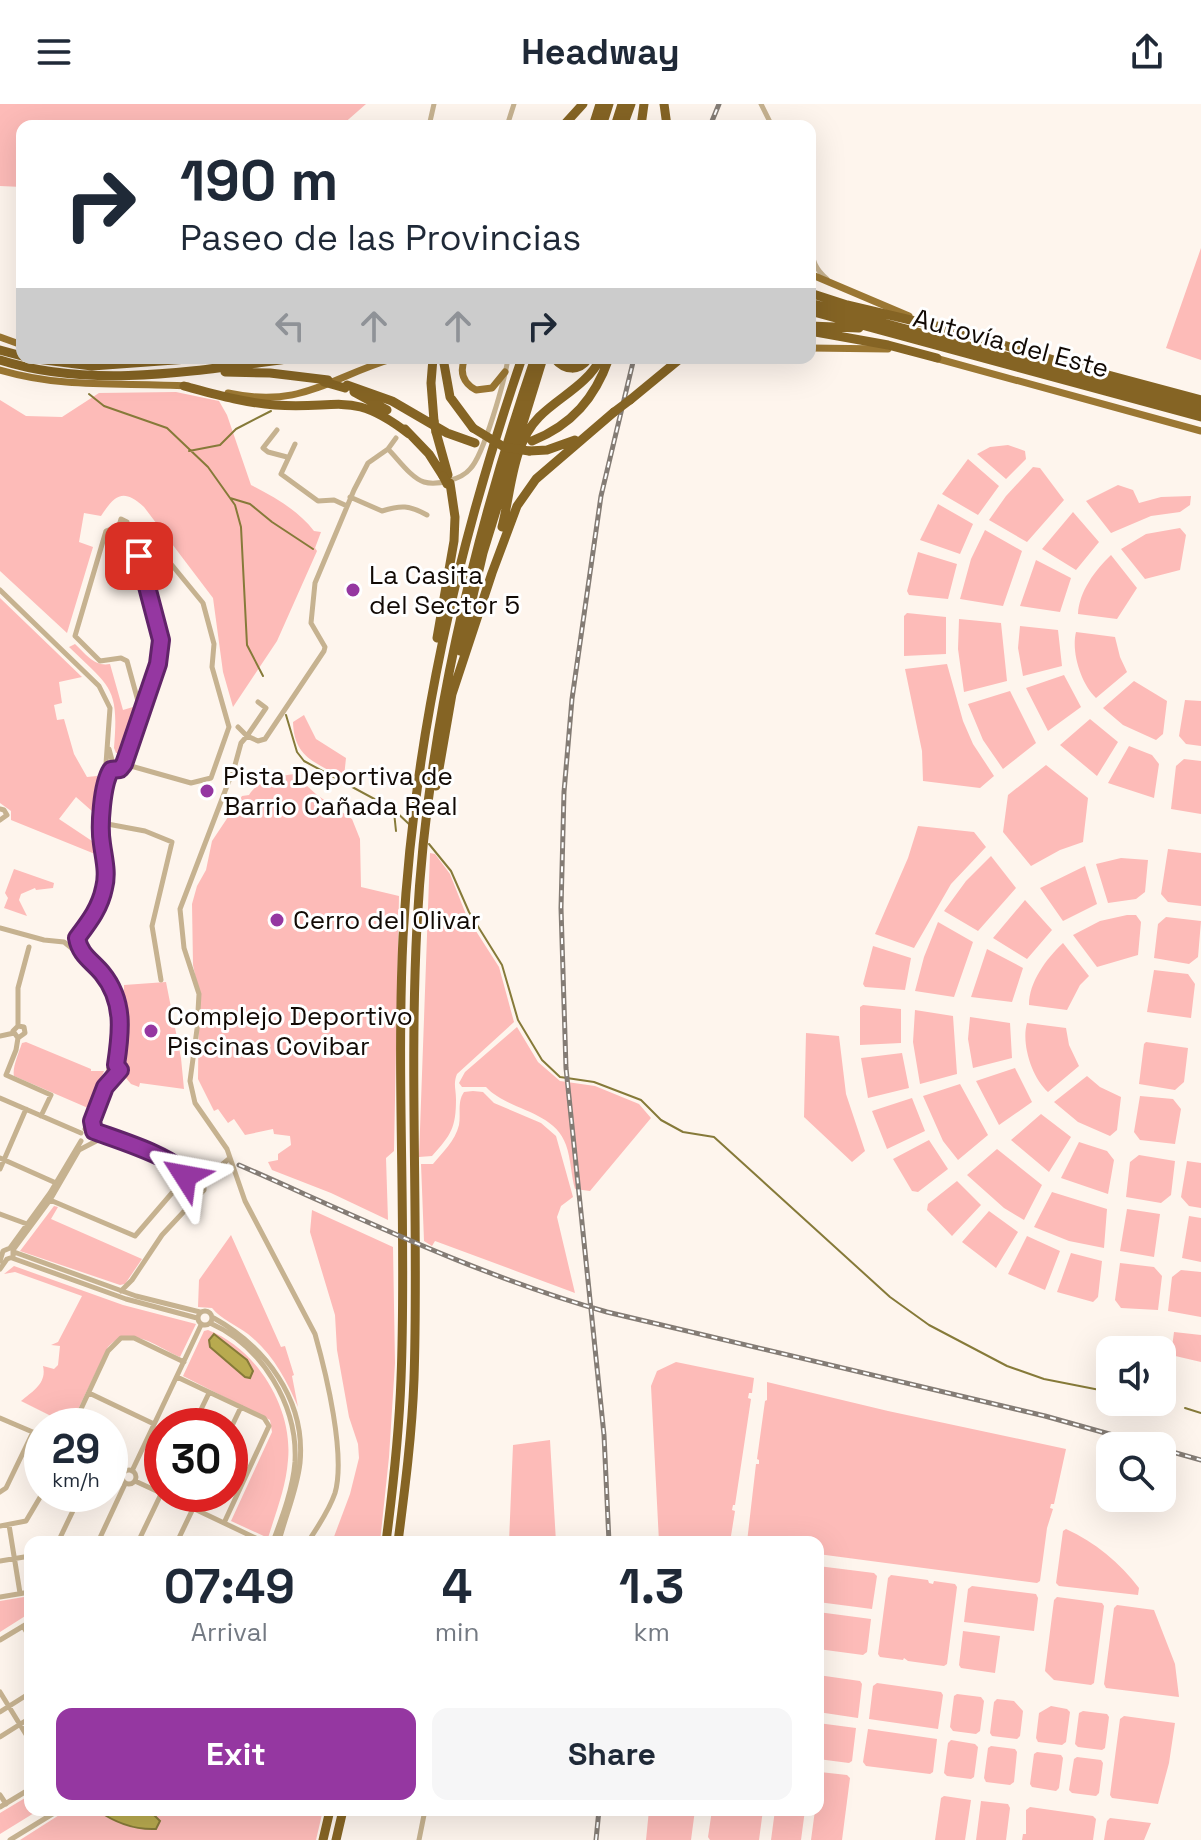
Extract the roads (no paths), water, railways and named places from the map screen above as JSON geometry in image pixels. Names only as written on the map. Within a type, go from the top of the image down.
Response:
[{"type":"highway","points":[[568,120],[583,104]]},
{"type":"highway","points":[[816,296],[953,330],[1201,400]]},
{"type":"highway","points":[[816,296],[953,341]]},
{"type":"highway","name":"Autovía del Este","points":[[816,305],[1201,409]]},
{"type":"highway","name":"Autovía del Este","points":[[816,313],[1201,417]]},
{"type":"highway","points":[[816,328],[878,330]]},
{"type":"highway","points":[[816,329],[937,358]]},
{"type":"highway","points":[[18,364],[66,375],[154,373],[239,364]]},
{"type":"highway","points":[[76,364],[120,364]]},
{"type":"highway","points":[[92,366],[104,364]]},
{"type":"highway","points":[[387,1536],[401,1379],[403,938],[419,776],[441,611],[454,541],[453,500],[434,421],[433,364]]},
{"type":"highway","points":[[444,364],[450,397],[473,428],[504,447],[562,446],[603,421]]},
{"type":"highway","points":[[436,662],[464,545],[520,364]]},
{"type":"highway","points":[[399,1536],[414,1381],[414,995],[421,860],[450,664],[476,550],[533,364]]},
{"type":"highway","points":[[432,789],[483,553],[541,364]]},
{"type":"highway","points":[[559,364],[570,369],[583,364]]},
{"type":"highway","points":[[492,573],[524,439],[538,418],[587,379],[597,364]]},
{"type":"highway","points":[[530,446],[561,427],[584,407],[599,384],[607,364]]},
{"type":"highway","points":[[452,694],[509,523],[526,491],[547,469],[674,364]]},
{"type":"highway","points":[[154,373],[229,372],[326,381],[389,400],[447,433],[475,443]]},
{"type":"highway","points":[[184,386],[277,405],[353,404],[378,412],[409,434]]},
{"type":"highway","points":[[346,386],[391,413],[429,454],[447,480]]},
{"type":"highway","points":[[323,1840],[329,1816]]},
{"type":"highway","points":[[336,1840],[342,1816]]},
{"type":"main road","points":[[816,274],[883,307],[953,330]]},
{"type":"main road","points":[[816,348],[887,349],[937,358],[1201,431]]},
{"type":"main road","points":[[0,370],[40,381],[66,384],[184,386],[255,397],[294,396],[318,390],[381,364]]},
{"type":"main road","points":[[464,364],[464,380],[476,390],[492,388],[505,372]]},
{"type":"street","points":[[816,268],[826,278]]},
{"type":"street","points":[[388,449],[417,479],[426,483],[448,480],[468,472],[480,451],[507,364]]},
{"type":"street","points":[[277,430],[263,448],[287,457]]},
{"type":"street","points":[[238,727],[258,741],[265,739],[324,651],[325,647],[311,623],[315,583],[350,497],[368,463],[388,449],[396,438]]},
{"type":"street","points":[[295,444],[281,474],[318,501],[334,500],[347,506]]},
{"type":"street","points":[[350,497],[382,511],[404,505],[427,515]]},
{"type":"street","points":[[73,942],[93,916],[105,887],[101,833],[105,780],[115,763],[128,750],[158,664],[161,640],[139,556],[122,527],[106,531],[75,636],[102,662],[121,658],[127,661],[141,712]]},
{"type":"street","points":[[115,763],[191,783],[211,778],[229,727],[212,667],[214,644],[203,603],[162,553],[156,551],[139,556]]},
{"type":"street","points":[[0,590],[99,686],[110,708],[109,748],[115,763]]},
{"type":"street","points":[[258,702],[266,708],[241,743],[180,909],[184,948],[199,994],[190,1081],[195,1103],[231,1157],[245,1201],[315,1334],[321,1354],[338,1454],[337,1483],[327,1511],[312,1536]]},
{"type":"street","points":[[0,809],[7,815],[0,820]]},
{"type":"street","points":[[102,823],[145,831],[172,842],[152,926],[161,980]]},
{"type":"street","points":[[0,928],[30,941],[73,942],[105,977],[119,1006],[121,1028],[116,1065],[120,1070],[111,1075],[95,1110],[92,1121],[96,1140]]},
{"type":"street","points":[[30,941],[18,988],[16,1050],[6,1075],[51,1095],[41,1116]]},
{"type":"street","points":[[0,1036],[25,1033],[24,1027],[18,1026]]},
{"type":"street","points":[[9,1255],[50,1200],[83,1143],[83,1131],[111,1075]]},
{"type":"street","points":[[0,1098],[83,1131],[107,1136],[178,1166],[185,1176],[204,1184],[204,1190],[178,1216],[132,1280],[120,1291]]},
{"type":"street","points":[[0,1169],[26,1109]]},
{"type":"street","points":[[83,1143],[92,1144],[107,1136]]},
{"type":"street","points":[[0,1269],[83,1143]]},
{"type":"street","points":[[219,1167],[231,1157]]},
{"type":"street","points":[[2,1159],[56,1183]]},
{"type":"street","points":[[50,1200],[135,1236],[185,1176]]},
{"type":"street","points":[[0,1214],[27,1224]]},
{"type":"street","points":[[9,1255],[199,1315]]},
{"type":"street","points":[[9,1255],[126,1299],[199,1315],[206,1311],[211,1320],[237,1331],[260,1351],[277,1374],[294,1411],[300,1443],[295,1492],[275,1536]]},
{"type":"street","points":[[162,1408],[201,1325],[199,1315]]},
{"type":"street","points":[[201,1325],[211,1320]]},
{"type":"street","points":[[82,1408],[108,1351],[121,1338],[134,1338],[184,1362]]},
{"type":"street","points":[[177,1377],[264,1418],[269,1430],[224,1523]]},
{"type":"street","points":[[89,1393],[144,1419]]},
{"type":"street","points":[[202,1408],[209,1393]]},
{"type":"street","points":[[0,1418],[24,1428]]},
{"type":"street","points":[[132,1471],[144,1445]]},
{"type":"street","points":[[0,1492],[6,1488],[24,1451]]},
{"type":"street","points":[[128,1470],[136,1476],[135,1481]]},
{"type":"street","points":[[128,1484],[135,1481]]},
{"type":"street","points":[[135,1481],[144,1485]]},
{"type":"street","points":[[0,1526],[30,1518],[33,1512]]},
{"type":"street","points":[[61,1536],[72,1512]]},
{"type":"street","points":[[101,1536],[112,1512]]},
{"type":"street","points":[[141,1536],[153,1512]]},
{"type":"street","points":[[180,1536],[191,1512]]},
{"type":"street","points":[[201,1512],[259,1536]]},
{"type":"street","points":[[9,1525],[20,1593]]},
{"type":"street","points":[[0,1561],[24,1557]]},
{"type":"street","points":[[0,1597],[24,1593]]},
{"type":"street","points":[[0,1640],[23,1626]]},
{"type":"street","points":[[0,1692],[24,1731]]},
{"type":"street","points":[[0,1712],[24,1697]]},
{"type":"street","points":[[0,1737],[24,1722]]},
{"type":"street","points":[[0,1795],[3,1806],[24,1793]]},
{"type":"street","points":[[10,1840],[49,1816]]},
{"type":"street","points":[[419,1840],[424,1816]]},
{"type":"waterway","points":[[89,394],[104,406],[167,428],[208,467],[235,505],[241,527],[247,645],[263,676]]},
{"type":"waterway","points":[[189,451],[220,445],[236,429],[271,411]]},
{"type":"waterway","points":[[230,498],[250,504],[313,549]]},
{"type":"waterway","points":[[286,715],[297,752],[304,761],[393,809],[410,825]]},
{"type":"waterway","points":[[394,812],[396,831]]},
{"type":"waterway","points":[[429,844],[451,871],[469,912],[502,965],[518,1020],[542,1060],[560,1077],[594,1082],[641,1100],[661,1120],[683,1132],[714,1137],[890,1297],[929,1325],[1007,1366],[1044,1379],[1096,1389]]},
{"type":"waterway","points":[[1185,1408],[1201,1413]]},
{"type":"railway","points":[[712,120],[719,104]]},
{"type":"railway","points":[[609,1536],[604,1435],[566,1068],[561,908],[564,792],[572,699],[601,496],[633,364]]},
{"type":"railway","points":[[239,1165],[420,1245],[559,1298],[1102,1432]]},
{"type":"railway","points":[[1176,1453],[1201,1460]]},
{"type":"railway","points":[[596,1840],[598,1816]]},
{"type":"place","name":"La Casita del Sector 5","points":[[353,590]]},
{"type":"place","name":"Pista Deportiva de Barrio Cañada Real","points":[[207,791]]},
{"type":"place","name":"Cerro del Olivar","points":[[277,920]]},
{"type":"place","name":"Complejo Deportivo Piscinas Covibar","points":[[151,1031]]}]
